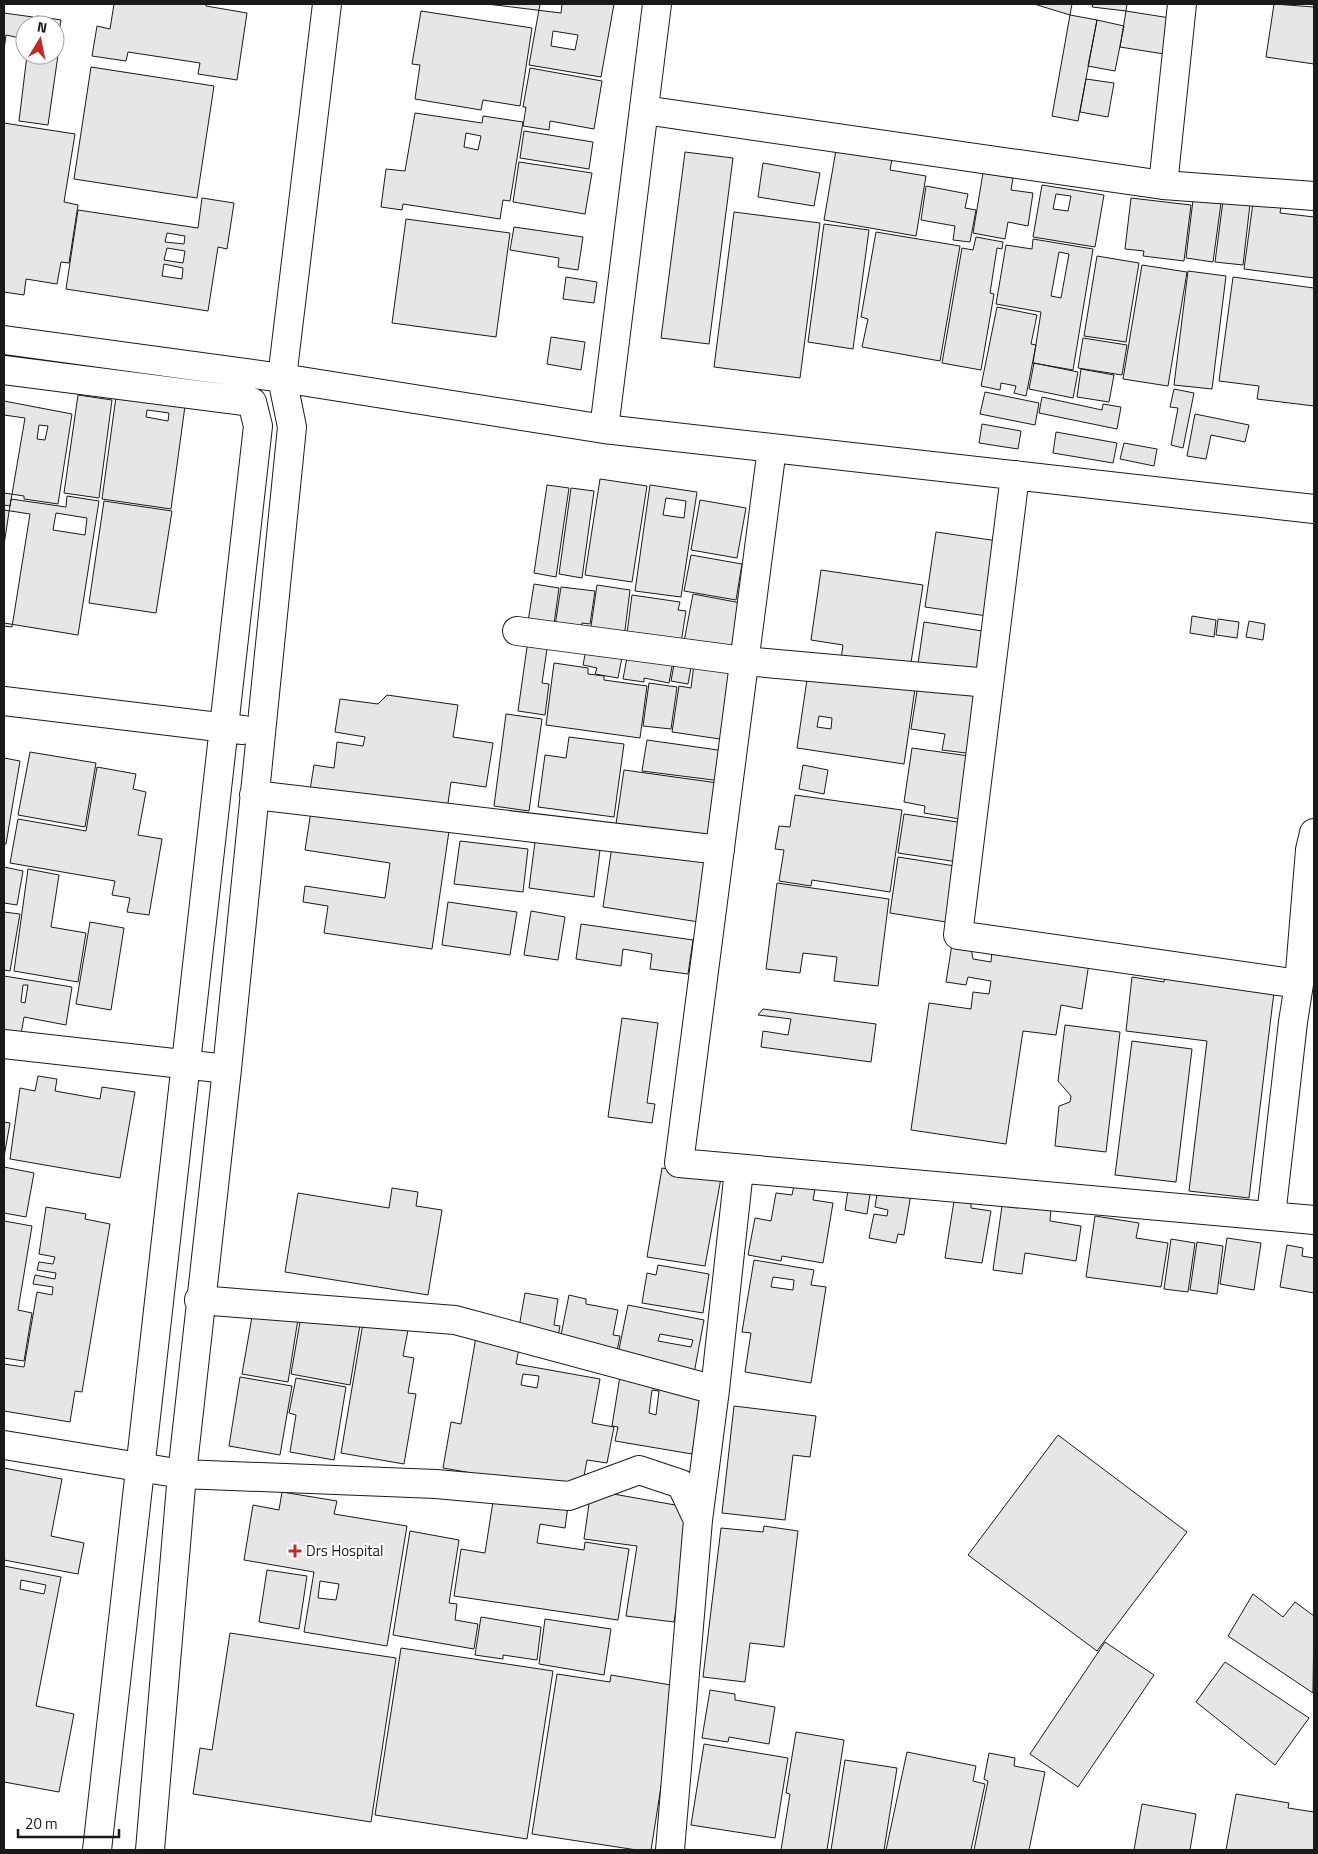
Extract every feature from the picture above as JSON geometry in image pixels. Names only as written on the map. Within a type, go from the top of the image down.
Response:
[{"type":"street","points":[[150,1850],[199,1300],[227,1069],[292,427],[282,378],[327,4]]},
{"type":"street","points":[[604,429],[657,4]]},
{"type":"street","points":[[1163,185],[1182,4]]},
{"type":"street","points":[[644,110],[1163,185],[1314,196]]},
{"type":"street","points":[[4,340],[282,378],[604,429],[1314,509]]},
{"type":"street","points":[[4,370],[252,402],[258,426],[187,1065],[138,1467],[97,1850]]},
{"type":"street","points":[[772,448],[679,1163],[739,1170],[1314,1220]]},
{"type":"street","points":[[1015,475],[958,935],[1299,984]]},
{"type":"street","points":[[517,632],[744,661],[990,683]]},
{"type":"street","points":[[4,701],[260,731]]},
{"type":"street","points":[[254,795],[720,850]]},
{"type":"street","points":[[1271,1216],[1303,1023],[1299,984],[1310,850],[1314,833]]},
{"type":"street","points":[[4,1044],[227,1069]]},
{"type":"street","points":[[673,1849],[698,1520],[716,1390],[739,1170]]},
{"type":"street","points":[[199,1300],[455,1320],[716,1390]]},
{"type":"street","points":[[4,1445],[182,1474],[436,1484],[569,1496],[639,1470],[681,1484],[698,1520]]},
{"type":"building","points":[[114,4],[206,4],[206,6],[247,13],[237,80],[198,74],[200,63],[128,52],[126,61],[92,56],[97,26],[110,29]]},
{"type":"building","points":[[487,4],[562,4],[561,13]]},
{"type":"building","points":[[540,4],[614,4],[601,77],[529,65]],"holes":[[[553,31],[578,35],[575,50],[551,46]]]},
{"type":"building","points":[[1034,4],[1072,4],[1070,15]]},
{"type":"building","points":[[1093,4],[1127,4],[1126,11],[1092,7]]},
{"type":"building","points":[[1274,4],[1314,7],[1314,64],[1266,57]]},
{"type":"building","points":[[421,11],[532,28],[520,106],[483,100],[481,110],[415,99],[420,65],[412,64]]},
{"type":"building","points":[[1126,11],[1170,18],[1164,54],[1120,47]]},
{"type":"building","points":[[4,13],[18,15],[15,15],[15,37],[6,35],[4,50]]},
{"type":"building","points":[[1070,15],[1097,20],[1078,121],[1052,116]]},
{"type":"building","points":[[1097,20],[1124,26],[1115,71],[1088,66]]},
{"type":"building","points":[[26,65],[57,65],[48,125],[19,121]]},
{"type":"building","points":[[91,67],[214,86],[197,198],[74,179]]},
{"type":"building","points":[[530,68],[602,81],[594,129],[550,121],[549,130],[523,126],[526,107],[523,107]]},
{"type":"building","points":[[1086,79],[1114,83],[1108,117],[1080,112]]},
{"type":"building","points":[[415,113],[482,123],[483,116],[523,122],[510,201],[503,200],[500,219],[403,204],[402,210],[381,207],[386,169],[405,171]],"holes":[[[466,133],[481,136],[478,150],[464,147]]]},
{"type":"building","points":[[4,123],[75,134],[64,202],[78,205],[69,263],[61,262],[57,284],[26,279],[24,295],[4,292]]},
{"type":"building","points":[[524,131],[593,142],[589,169],[520,158]]},
{"type":"building","points":[[836,150],[892,159],[890,170],[926,176],[916,236],[824,220]]},
{"type":"building","points":[[685,152],[733,158],[709,344],[661,338]]},
{"type":"building","points":[[519,162],[592,173],[585,214],[513,202]]},
{"type":"building","points":[[763,163],[820,173],[814,206],[758,197]]},
{"type":"building","points":[[983,173],[1013,178],[1011,190],[1033,193],[1028,226],[1008,222],[1005,239],[973,233]]},
{"type":"building","points":[[1042,185],[1104,195],[1095,247],[1033,237]],"holes":[[[1056,194],[1071,196],[1068,211],[1053,209]]]},
{"type":"building","points":[[926,186],[968,194],[965,208],[976,210],[970,242],[953,240],[955,226],[921,220]]},
{"type":"building","points":[[202,198],[234,203],[227,249],[218,247],[208,311],[66,289],[78,210],[198,228]],"holes":[[[167,233],[185,236],[184,244],[165,242]],[[167,248],[185,251],[183,263],[164,260]],[[164,264],[183,268],[182,279],[162,276]]]},
{"type":"building","points":[[1131,198],[1191,205],[1184,261],[1143,256],[1144,251],[1125,249]]},
{"type":"building","points":[[1193,200],[1221,203],[1213,262],[1186,258]]},
{"type":"building","points":[[1223,201],[1250,204],[1243,265],[1215,262]]},
{"type":"building","points":[[1253,203],[1281,206],[1280,213],[1314,217],[1314,278],[1244,269]]},
{"type":"building","points":[[734,212],[820,223],[800,378],[714,367]]},
{"type":"building","points":[[406,219],[510,233],[496,337],[392,323]]},
{"type":"building","points":[[824,224],[869,230],[853,349],[808,342]]},
{"type":"building","points":[[514,227],[583,237],[578,270],[558,267],[559,258],[510,250]]},
{"type":"building","points":[[876,232],[960,246],[940,361],[862,347],[868,319],[861,317]]},
{"type":"building","points":[[976,237],[1003,242],[1002,249],[997,248],[990,293],[994,294],[981,370],[942,363],[962,248],[973,250]]},
{"type":"building","points":[[1033,239],[1093,249],[1073,370],[1033,363],[1041,312],[996,304],[1006,245],[1032,249]],"holes":[[[1059,252],[1069,254],[1061,298],[1051,296]]]},
{"type":"building","points":[[1097,256],[1139,263],[1126,342],[1084,336]]},
{"type":"building","points":[[1142,265],[1187,272],[1168,386],[1123,379]]},
{"type":"building","points":[[1188,271],[1226,276],[1212,389],[1174,385]]},
{"type":"building","points":[[566,277],[597,282],[594,303],[563,299]]},
{"type":"building","points":[[1233,277],[1314,288],[1314,406],[1257,399],[1259,386],[1219,381]]},
{"type":"building","points":[[997,307],[1037,315],[1031,344],[1036,345],[1026,396],[1014,393],[1016,386],[1001,383],[1000,390],[981,386]]},
{"type":"building","points":[[551,337],[585,342],[581,370],[547,364]]},
{"type":"building","points":[[1083,338],[1127,345],[1122,375],[1078,368]]},
{"type":"building","points":[[1034,363],[1078,372],[1073,398],[1029,389]]},
{"type":"building","points":[[1081,369],[1114,375],[1109,402],[1077,397]]},
{"type":"building","points":[[1174,389],[1194,393],[1183,448],[1171,445],[1178,408],[1170,407]]},
{"type":"building","points":[[985,392],[1039,403],[1035,425],[980,414]]},
{"type":"building","points":[[78,395],[112,400],[99,498],[64,493]]},
{"type":"building","points":[[116,397],[185,406],[171,509],[102,499]],"holes":[[[147,410],[169,413],[168,421],[146,417]]]},
{"type":"building","points":[[1042,397],[1102,410],[1103,404],[1121,407],[1117,429],[1039,413]]},
{"type":"building","points":[[4,401],[72,414],[58,504],[24,499],[24,496],[4,493]],"holes":[[[39,425],[48,426],[45,440],[37,439]]]},
{"type":"building","points":[[1195,414],[1249,425],[1245,442],[1211,435],[1206,459],[1187,456]]},
{"type":"building","points":[[4,415],[25,418],[10,506],[4,505]]},
{"type":"building","points":[[982,424],[1021,431],[1018,449],[979,443]]},
{"type":"building","points":[[1056,432],[1117,443],[1113,463],[1053,453]]},
{"type":"building","points":[[1124,443],[1157,449],[1154,466],[1120,459]]},
{"type":"building","points":[[600,479],[647,486],[632,582],[585,575]]},
{"type":"building","points":[[547,485],[569,488],[556,577],[534,573]]},
{"type":"building","points":[[650,485],[697,492],[681,597],[635,591]],"holes":[[[666,498],[686,501],[684,518],[663,515]]]},
{"type":"building","points":[[571,488],[594,491],[582,578],[559,574]]},
{"type":"building","points":[[67,496],[99,501],[78,635],[4,623],[4,545],[11,499],[66,507]],"holes":[[[56,513],[87,518],[85,535],[53,530]]]},
{"type":"building","points":[[700,500],[746,508],[737,558],[691,550]]},
{"type":"building","points":[[104,501],[172,511],[156,613],[89,603]]},
{"type":"building","points":[[4,510],[30,514],[12,627],[4,626]]},
{"type":"building","points":[[936,532],[998,541],[987,616],[925,607]]},
{"type":"building","points":[[691,555],[742,564],[736,600],[684,591]]},
{"type":"building","points":[[821,570],[923,585],[910,669],[841,659],[843,645],[811,640]]},
{"type":"building","points":[[534,584],[559,588],[553,631],[527,628]]},
{"type":"building","points":[[597,585],[630,590],[624,638],[590,633]]},
{"type":"building","points":[[561,587],[595,591],[590,624],[582,623],[580,635],[554,632]]},
{"type":"building","points":[[693,594],[741,603],[731,657],[683,647]]},
{"type":"building","points":[[632,595],[680,602],[678,610],[686,611],[680,649],[626,641]]},
{"type":"building","points":[[1192,616],[1216,620],[1214,637],[1190,633]]},
{"type":"building","points":[[1218,619],[1239,622],[1237,638],[1216,635]]},
{"type":"building","points":[[1249,621],[1265,624],[1263,640],[1246,637]]},
{"type":"building","points":[[924,622],[989,632],[982,675],[917,671]]},
{"type":"building","points":[[528,640],[548,642],[542,683],[549,684],[545,715],[518,711]]},
{"type":"building","points":[[587,645],[623,652],[618,678],[595,674],[597,668],[583,665]]},
{"type":"building","points":[[629,647],[673,661],[669,683],[644,678],[644,682],[623,679]]},
{"type":"building","points":[[675,659],[692,662],[688,684],[671,681]]},
{"type":"building","points":[[810,659],[917,675],[904,764],[797,748]],"holes":[[[819,716],[832,718],[831,729],[817,727]]]},
{"type":"building","points":[[554,663],[588,668],[588,674],[604,676],[604,680],[647,686],[640,738],[546,725]]},
{"type":"building","points":[[694,664],[730,669],[720,739],[672,732],[679,686],[691,688]]},
{"type":"building","points":[[919,679],[984,689],[974,754],[942,750],[945,734],[911,729]]},
{"type":"building","points":[[649,683],[677,687],[671,729],[643,726]]},
{"type":"building","points":[[387,695],[458,705],[453,737],[493,743],[486,787],[451,782],[447,810],[310,790],[314,765],[334,768],[337,742],[363,746],[365,737],[335,732],[340,699],[378,704]]},
{"type":"building","points":[[506,714],[542,719],[529,811],[494,806]]},
{"type":"building","points":[[569,737],[624,744],[614,817],[538,807],[545,755],[566,758]]},
{"type":"building","points":[[647,740],[725,751],[721,781],[642,771]]},
{"type":"building","points":[[912,748],[976,757],[966,820],[924,813],[925,806],[904,802]]},
{"type":"building","points":[[30,752],[96,763],[85,827],[18,815]]},
{"type":"building","points":[[4,758],[20,761],[6,844],[4,844]]},
{"type":"building","points":[[803,765],[828,770],[824,794],[799,789]]},
{"type":"building","points":[[97,767],[136,774],[133,789],[146,792],[138,835],[162,839],[149,915],[127,912],[130,898],[112,895],[115,881],[10,863],[18,819],[86,831]]},
{"type":"building","points":[[624,770],[718,783],[710,836],[616,824]]},
{"type":"building","points":[[795,795],[902,810],[890,892],[812,880],[811,886],[779,881],[784,850],[775,849],[779,826],[790,827]]},
{"type":"building","points":[[311,811],[449,831],[432,949],[324,933],[328,906],[303,902],[305,886],[385,898],[390,863],[305,850]]},
{"type":"building","points":[[904,814],[964,823],[958,862],[898,853]]},
{"type":"building","points":[[460,841],[528,849],[523,892],[454,884]]},
{"type":"building","points":[[535,842],[600,850],[594,897],[529,888]]},
{"type":"building","points":[[612,846],[708,860],[699,922],[603,907]]},
{"type":"building","points":[[898,857],[955,866],[946,922],[890,913]]},
{"type":"building","points":[[4,867],[23,871],[17,905],[4,903]]},
{"type":"building","points":[[28,869],[59,875],[51,927],[86,933],[78,982],[14,971]]},
{"type":"building","points":[[777,883],[889,899],[878,986],[834,981],[837,957],[803,953],[800,973],[766,969]]},
{"type":"building","points":[[448,902],[517,912],[510,955],[442,945]]},
{"type":"building","points":[[531,911],[565,917],[558,960],[524,955]]},
{"type":"building","points":[[4,912],[20,914],[10,971],[4,970]]},
{"type":"building","points":[[90,922],[124,928],[111,1010],[76,1004]]},
{"type":"building","points":[[581,924],[693,940],[688,974],[650,969],[652,954],[623,949],[621,966],[576,959]]},
{"type":"building","points":[[952,944],[971,948],[973,959],[991,962],[992,949],[1089,963],[1082,1009],[1061,1005],[1056,1035],[1023,1031],[1006,1144],[911,1130],[929,1003],[971,1009],[973,992],[989,994],[991,981],[968,977],[966,985],[946,982]]},
{"type":"building","points":[[1166,968],[1274,992],[1249,1198],[1189,1191],[1207,1041],[1126,1031],[1132,977],[1164,982]]},
{"type":"building","points":[[4,976],[72,987],[66,1025],[24,1017],[20,1040],[4,1037]],"holes":[[[23,985],[28,985],[25,1003],[21,1002]]]},
{"type":"building","points":[[763,1009],[876,1024],[871,1062],[761,1047],[763,1031],[788,1035],[791,1019],[758,1015]]},
{"type":"building","points":[[622,1018],[658,1023],[647,1103],[655,1104],[652,1123],[608,1117]]},
{"type":"building","points":[[1065,1025],[1120,1032],[1106,1152],[1055,1146],[1059,1106],[1070,1102],[1071,1096],[1058,1081]]},
{"type":"building","points":[[1132,1041],[1192,1049],[1176,1182],[1115,1175]]},
{"type":"building","points":[[38,1076],[57,1079],[55,1091],[100,1099],[102,1087],[135,1092],[120,1178],[10,1159],[20,1088],[35,1091]]},
{"type":"building","points":[[4,1122],[10,1123],[4,1157]]},
{"type":"building","points":[[4,1167],[34,1173],[26,1217],[4,1213]]},
{"type":"building","points":[[662,1168],[721,1178],[705,1266],[647,1257]]},
{"type":"building","points":[[794,1185],[815,1189],[813,1200],[833,1203],[823,1263],[782,1256],[781,1261],[748,1255],[755,1218],[771,1221],[776,1193],[792,1195]]},
{"type":"building","points":[[392,1188],[418,1192],[416,1206],[442,1210],[428,1295],[285,1272],[298,1193],[389,1208]]},
{"type":"building","points":[[878,1188],[911,1194],[904,1235],[898,1234],[896,1243],[869,1238],[874,1214],[887,1216],[888,1210],[875,1207]]},
{"type":"building","points":[[848,1190],[870,1194],[867,1214],[845,1210]]},
{"type":"building","points":[[954,1201],[971,1203],[971,1208],[991,1211],[982,1263],[945,1258]]},
{"type":"building","points":[[1019,1203],[1051,1208],[1050,1221],[1081,1226],[1076,1261],[1025,1253],[1022,1274],[993,1270],[1002,1206],[1018,1208]]},
{"type":"building","points":[[46,1207],[86,1214],[85,1219],[110,1224],[82,1392],[75,1391],[70,1422],[4,1411],[4,1364],[24,1367],[37,1292],[52,1295],[53,1287],[33,1284],[35,1275],[55,1279],[56,1273],[37,1270],[39,1262],[53,1264],[55,1257],[39,1254]]},
{"type":"building","points":[[1095,1216],[1139,1223],[1136,1238],[1168,1243],[1161,1287],[1086,1277]]},
{"type":"building","points":[[4,1221],[32,1226],[18,1310],[32,1313],[24,1361],[4,1358]]},
{"type":"building","points":[[1227,1238],[1261,1243],[1254,1290],[1220,1284]]},
{"type":"building","points":[[1171,1239],[1195,1243],[1188,1292],[1164,1289]]},
{"type":"building","points":[[1197,1242],[1223,1246],[1217,1294],[1190,1290]]},
{"type":"building","points":[[1287,1245],[1303,1248],[1302,1256],[1314,1258],[1314,1293],[1280,1287]]},
{"type":"building","points":[[754,1260],[814,1270],[811,1285],[826,1287],[811,1383],[745,1372],[751,1333],[742,1332]],"holes":[[[773,1277],[794,1280],[793,1290],[771,1287]]]},
{"type":"building","points":[[658,1265],[709,1274],[703,1313],[642,1303],[647,1273],[656,1275]]},
{"type":"building","points":[[525,1293],[558,1299],[554,1325],[560,1326],[554,1357],[515,1350]]},
{"type":"building","points":[[569,1295],[586,1299],[586,1304],[618,1310],[613,1335],[620,1336],[613,1371],[556,1360]]},
{"type":"building","points":[[628,1305],[704,1320],[692,1384],[615,1369]],"holes":[[[660,1334],[693,1340],[691,1347],[658,1341]]]},
{"type":"building","points":[[253,1311],[298,1319],[288,1382],[242,1374]]},
{"type":"building","points":[[301,1316],[360,1325],[350,1385],[291,1374]]},
{"type":"building","points":[[363,1323],[408,1330],[403,1356],[414,1358],[408,1393],[416,1394],[404,1464],[341,1453]]},
{"type":"building","points":[[477,1331],[521,1338],[516,1364],[600,1379],[592,1423],[614,1427],[607,1463],[587,1460],[581,1492],[443,1468],[451,1422],[461,1424]],"holes":[[[523,1374],[539,1376],[537,1388],[521,1385]]]},
{"type":"building","points":[[620,1376],[703,1390],[692,1454],[615,1441],[618,1427],[612,1426]],"holes":[[[652,1390],[659,1391],[656,1415],[649,1413]]]},
{"type":"building","points":[[240,1377],[292,1386],[280,1455],[229,1446]]},
{"type":"building","points":[[296,1378],[346,1387],[334,1460],[290,1452],[296,1415],[289,1413]]},
{"type":"building","points":[[734,1406],[816,1416],[810,1457],[793,1455],[785,1520],[722,1513]]},
{"type":"building","points":[[1058,1435],[1187,1532],[1097,1651],[968,1555]]},
{"type":"building","points":[[4,1468],[62,1479],[51,1536],[84,1543],[78,1574],[4,1560]]},
{"type":"building","points":[[591,1490],[692,1508],[674,1622],[626,1616],[637,1546],[584,1539]]},
{"type":"building","points":[[282,1492],[337,1501],[334,1514],[407,1526],[387,1646],[304,1632],[314,1572],[244,1560],[253,1505],[279,1510]],"holes":[[[320,1581],[339,1584],[336,1600],[318,1598]]]},
{"type":"building","points":[[494,1495],[568,1506],[565,1528],[540,1524],[537,1543],[584,1550],[585,1542],[629,1549],[618,1620],[454,1596],[461,1549],[485,1553]]},
{"type":"building","points":[[764,1526],[798,1531],[784,1647],[750,1643],[745,1682],[703,1677],[721,1528],[763,1532]]},
{"type":"building","points":[[410,1531],[459,1540],[449,1603],[457,1604],[455,1620],[478,1624],[474,1649],[393,1635]]},
{"type":"building","points":[[4,1566],[61,1577],[36,1706],[74,1714],[59,1792],[4,1782]],"holes":[[[21,1580],[46,1585],[44,1594],[20,1589]]]},
{"type":"building","points":[[267,1570],[307,1576],[299,1629],[259,1622]]},
{"type":"building","points":[[1253,1594],[1283,1617],[1295,1602],[1314,1616],[1313,1693],[1228,1636]]},
{"type":"building","points":[[481,1617],[541,1627],[537,1660],[503,1655],[503,1659],[475,1655]]},
{"type":"building","points":[[545,1619],[611,1629],[604,1675],[539,1664]]},
{"type":"building","points":[[230,1633],[396,1658],[371,1822],[193,1794],[200,1748],[212,1750]]},
{"type":"building","points":[[1105,1642],[1154,1675],[1078,1787],[1030,1754]]},
{"type":"building","points":[[401,1648],[553,1671],[527,1839],[375,1815]]},
{"type":"building","points":[[1225,1662],[1309,1718],[1275,1765],[1196,1702]]},
{"type":"building","points":[[557,1674],[610,1682],[611,1675],[677,1686],[651,1850],[637,1850],[532,1834]]},
{"type":"building","points":[[710,1690],[735,1694],[735,1700],[775,1707],[769,1744],[729,1737],[728,1742],[702,1738]]},
{"type":"building","points":[[796,1732],[844,1740],[827,1850],[781,1850],[790,1794],[786,1793]]},
{"type":"building","points":[[704,1744],[788,1758],[775,1838],[691,1825]]},
{"type":"building","points":[[907,1752],[976,1766],[973,1781],[985,1784],[971,1850],[886,1850]]},
{"type":"building","points":[[989,1753],[1015,1758],[1014,1766],[1045,1772],[1029,1850],[974,1850],[988,1781],[984,1779]]},
{"type":"building","points":[[845,1760],[897,1768],[884,1850],[831,1850]]},
{"type":"building","points":[[1236,1794],[1289,1803],[1288,1808],[1314,1812],[1314,1850],[1226,1850]]},
{"type":"building","points":[[1142,1804],[1196,1814],[1190,1850],[1134,1850]]},
{"type":"place","name":"Drs Hospital","points":[[295,1551]]}]
